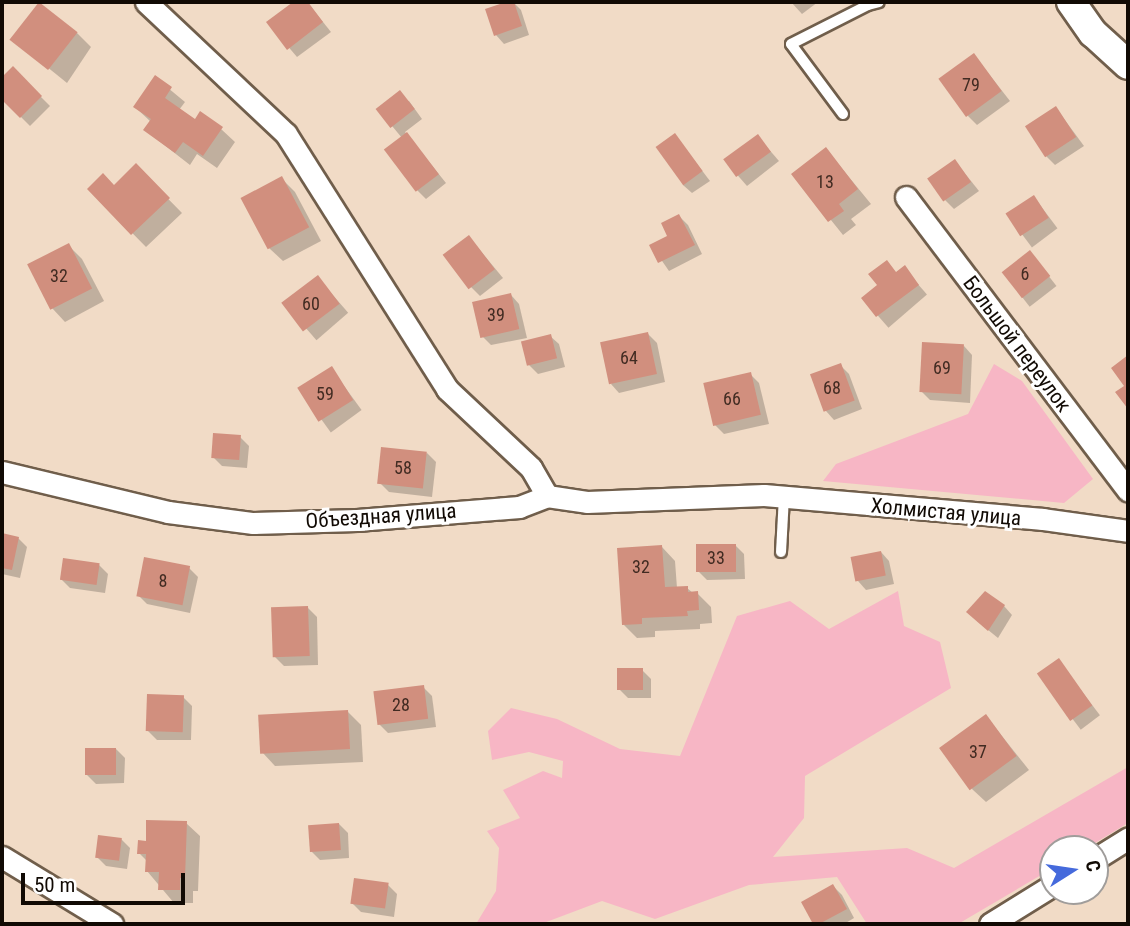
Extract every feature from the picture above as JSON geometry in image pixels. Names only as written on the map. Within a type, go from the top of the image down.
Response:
[{"type":"street","points":[[146,2],[286,134],[447,389],[531,468],[547,496]]},
{"type":"street","points":[[1071,2],[1093,33],[1128,65]]},
{"type":"street","name":"Большой переулок","points":[[906,197],[1128,491]]},
{"type":"street","name":"Объездная улица","points":[[2,472],[168,512],[253,523],[357,520],[519,507],[547,496],[587,502],[774,496]]},
{"type":"street","name":"Холмистая улица","points":[[774,496],[1043,519],[1118,527],[1128,531]]},
{"type":"street","points":[[1109,850],[1128,838]]},
{"type":"street","points":[[2,856],[112,924]]},
{"type":"street","points":[[990,924],[1039,894]]},
{"type":"lane","points":[[843,114],[791,44],[879,2]]},
{"type":"lane","points":[[774,496],[781,552]]},
{"type":"shaded area","points":[[994,364],[1022,381],[1093,479],[1064,503],[823,481],[836,464],[968,414]]},
{"type":"shaded area","points":[[898,591],[904,626],[940,642],[951,688],[805,776],[804,818],[773,857],[907,848],[954,868],[1128,767],[1128,823],[1108,835],[1039,835],[1039,876],[958,924],[867,924],[837,877],[749,885],[655,919],[602,901],[541,924],[476,924],[496,891],[499,848],[487,831],[520,818],[503,790],[543,771],[562,778],[563,761],[529,752],[492,760],[488,731],[511,708],[557,719],[620,749],[680,756],[737,616],[790,601],[829,629]]},
{"type":"building","points":[[39,2],[78,32],[48,70],[9,40]]},
{"type":"building","points":[[293,2],[308,2],[323,22],[287,50],[266,22]]},
{"type":"building","points":[[514,2],[522,26],[494,36],[485,9]]},
{"type":"building","points":[[974,53],[1002,91],[966,117],[938,79]]},
{"type":"building","points":[[13,66],[42,96],[20,118],[2,100],[2,77]]},
{"type":"building","points":[[155,75],[172,87],[165,98],[195,119],[200,111],[223,127],[203,156],[183,142],[175,153],[143,130],[151,119],[133,107]]},
{"type":"building","points":[[400,90],[415,109],[390,128],[376,109]]},
{"type":"building","points":[[1056,106],[1076,137],[1045,157],[1025,126]]},
{"type":"building","points":[[407,132],[439,174],[416,192],[384,149]]},
{"type":"building","points":[[675,133],[703,171],[683,185],[656,147]]},
{"type":"building","points":[[758,134],[771,152],[736,177],[723,159]]},
{"type":"building","points":[[826,147],[858,189],[839,204],[844,211],[828,222],[791,174]]},
{"type":"building","points":[[955,159],[971,182],[943,201],[927,179]]},
{"type":"building","points":[[136,163],[170,198],[131,235],[87,189],[103,173],[114,185]]},
{"type":"building","points":[[282,176],[309,227],[268,249],[241,198]]},
{"type":"building","points":[[1034,195],[1049,218],[1020,236],[1005,214]]},
{"type":"building","points":[[679,214],[695,245],[658,263],[649,245],[667,236],[661,223]]},
{"type":"building","points":[[469,235],[495,269],[469,289],[443,255]]},
{"type":"building","points":[[69,243],[92,288],[50,310],[27,264]]},
{"type":"building","points":[[1030,250],[1050,276],[1022,298],[1002,272]]},
{"type":"building","points":[[887,260],[896,272],[905,265],[919,285],[876,317],[861,298],[877,285],[868,274]]},
{"type":"building","points":[[318,275],[340,304],[303,331],[281,303]]},
{"type":"building","points":[[511,293],[519,329],[480,338],[472,302]]},
{"type":"building","points":[[648,332],[657,374],[609,384],[600,342]]},
{"type":"building","points":[[551,334],[557,358],[527,366],[521,341]]},
{"type":"building","points":[[922,342],[964,344],[961,394],[919,392]]},
{"type":"building","points":[[1128,355],[1128,409],[1115,392],[1124,386],[1111,368]]},
{"type":"building","points":[[841,363],[855,401],[824,412],[810,374]]},
{"type":"building","points":[[332,366],[353,400],[318,422],[297,388]]},
{"type":"building","points":[[751,372],[761,415],[713,426],[703,383]]},
{"type":"building","points":[[213,433],[241,435],[239,460],[211,458]]},
{"type":"building","points":[[381,447],[427,452],[423,489],[377,484]]},
{"type":"building","points":[[2,533],[19,537],[12,570],[2,568]]},
{"type":"building","points":[[696,544],[736,544],[736,572],[696,572]]},
{"type":"building","points":[[662,545],[665,587],[688,586],[688,592],[698,591],[699,610],[687,611],[688,616],[642,618],[642,624],[622,625],[617,548]]},
{"type":"building","points":[[881,551],[886,576],[855,581],[851,557]]},
{"type":"building","points":[[144,557],[190,566],[183,605],[136,596]]},
{"type":"building","points":[[63,558],[100,563],[97,585],[60,580]]},
{"type":"building","points":[[985,591],[1005,605],[988,631],[966,612]]},
{"type":"building","points":[[308,606],[310,656],[273,657],[271,607]]},
{"type":"building","points":[[1059,658],[1092,706],[1070,721],[1037,673]]},
{"type":"building","points":[[617,668],[643,668],[643,690],[617,690]]},
{"type":"building","points":[[424,685],[428,719],[378,725],[373,691]]},
{"type":"building","points":[[147,694],[184,695],[183,732],[146,731]]},
{"type":"building","points":[[348,710],[350,749],[260,754],[258,715]]},
{"type":"building","points":[[986,714],[1017,756],[970,790],[939,748]]},
{"type":"building","points":[[85,748],[116,748],[116,775],[85,775]]},
{"type":"building","points":[[146,820],[187,821],[185,878],[180,878],[180,890],[158,890],[159,872],[145,872],[146,854],[137,854],[138,840],[146,841]]},
{"type":"building","points":[[339,823],[341,850],[310,852],[308,825]]},
{"type":"building","points":[[98,835],[122,838],[119,861],[95,858]]},
{"type":"building","points":[[354,878],[389,883],[385,909],[350,904]]},
{"type":"building","points":[[833,884],[847,909],[819,924],[813,924],[801,902]]}]
